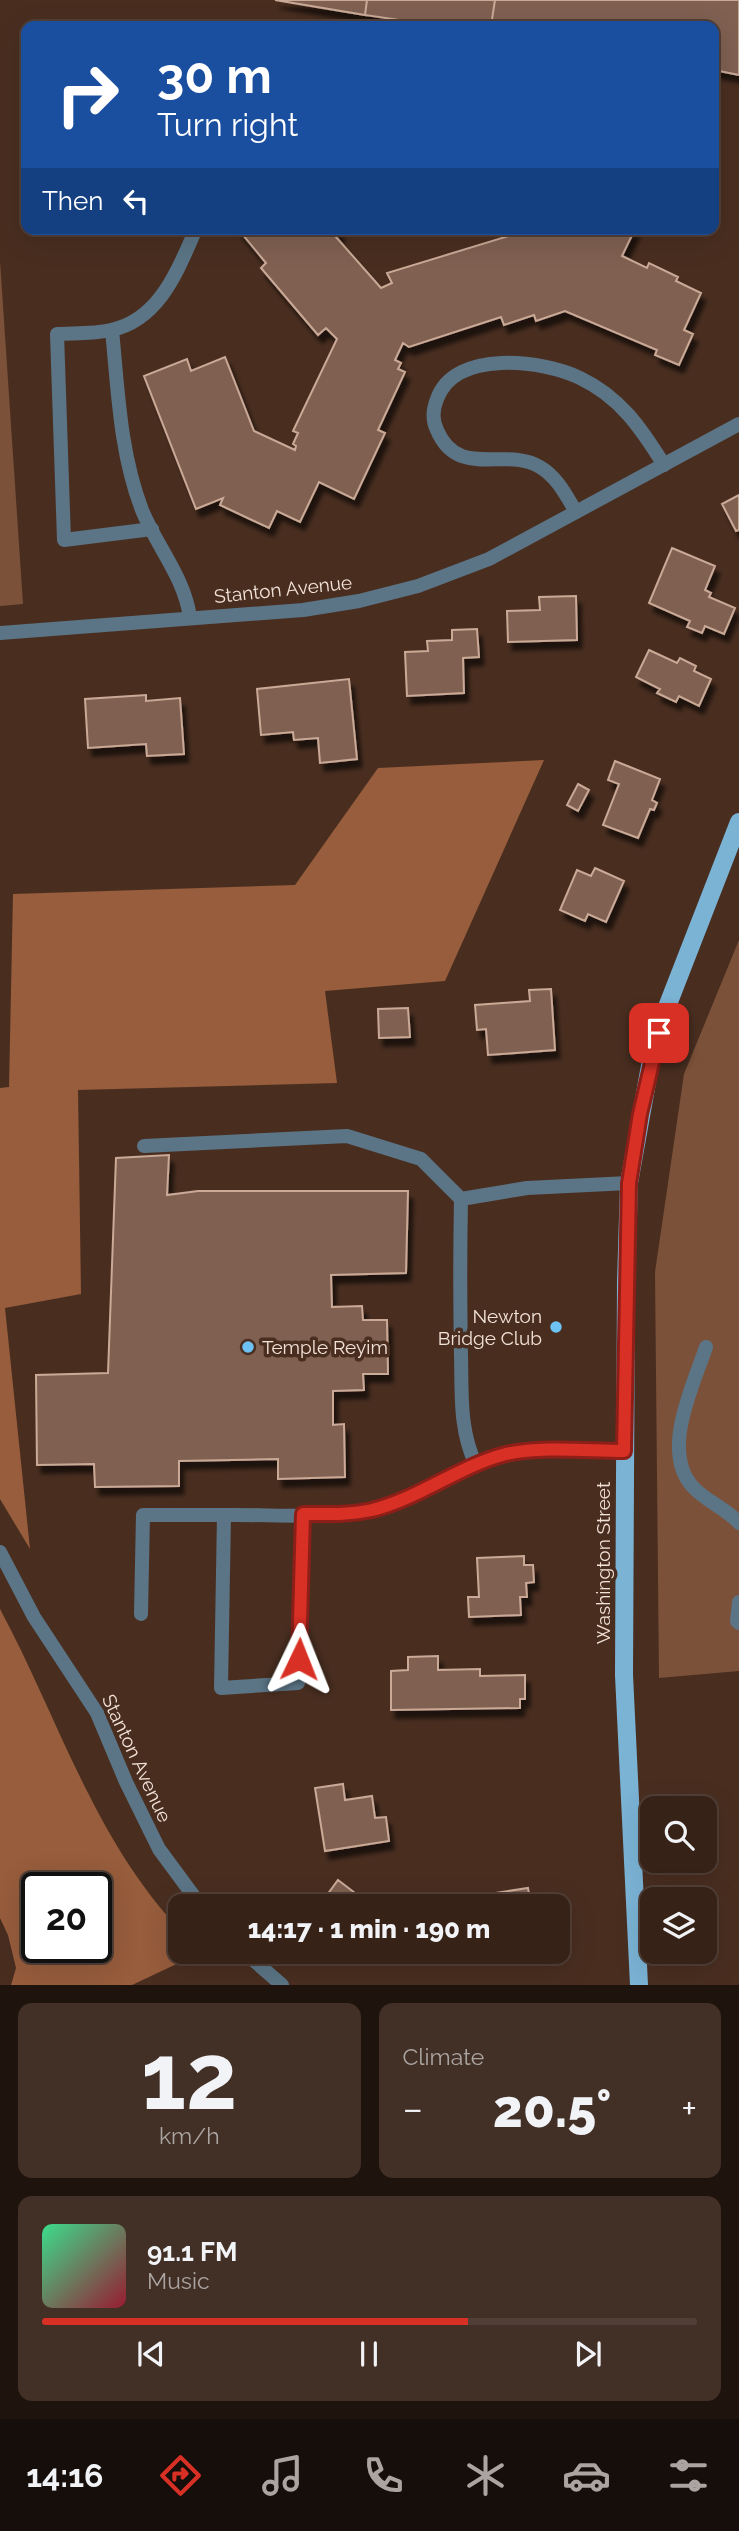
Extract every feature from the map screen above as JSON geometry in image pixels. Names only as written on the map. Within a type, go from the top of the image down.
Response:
[{"type":"main road","name":"Washington Street","points":[[639,1985],[624,1675],[624,1451],[629,1183],[651,1060],[667,1007],[739,822]]},
{"type":"street","points":[[152,529],[64,540],[57,334],[111,330],[128,324],[158,301],[173,281],[193,235]]},
{"type":"street","points":[[111,330],[124,447],[143,511],[182,586],[191,618]]},
{"type":"street","points":[[576,512],[557,482],[538,466],[514,458],[473,460],[453,451],[444,442],[434,420],[434,407],[438,395],[454,376],[482,367],[516,363],[538,364],[580,378],[621,404],[642,430],[664,465]]},
{"type":"street","name":"Stanton Avenue","points":[[0,633],[333,606],[418,586],[489,559],[739,424]]},
{"type":"street","points":[[144,1146],[346,1136],[421,1158],[461,1199],[463,1423],[469,1451],[476,1465]]},
{"type":"street","points":[[461,1199],[527,1188],[629,1183]]},
{"type":"street","points":[[706,1347],[679,1428],[679,1462],[692,1486],[739,1524]]},
{"type":"street","points":[[141,1614],[143,1515],[353,1513],[372,1510],[407,1497],[499,1456],[524,1451],[624,1451]]},
{"type":"street","points":[[224,1515],[221,1688],[298,1683],[303,1514]]},
{"type":"street","name":"Stanton Avenue","points":[[0,1552],[34,1617],[97,1713],[130,1791],[159,1849],[192,1894]]},
{"type":"street","points":[[739,1602],[739,1623]]},
{"type":"street","points":[[258,1964],[282,1985]]},
{"type":"shaded area","points":[[0,261],[23,604],[0,606]]},
{"type":"shaded area","points":[[544,760],[445,981],[325,991],[337,1083],[78,1090],[81,1294],[5,1308],[30,1549],[0,1499],[0,1088],[9,1087],[13,894],[295,885],[378,768]]},
{"type":"shaded area","points":[[739,940],[739,1671],[659,1678],[655,1272],[684,1074]]},
{"type":"shaded area","points":[[0,1609],[101,1817],[124,1857],[168,1916],[168,1964],[177,1964],[132,1985],[11,1985],[16,1968],[8,1935],[0,1918]]},
{"type":"building","points":[[275,0],[367,0],[365,15]]},
{"type":"building","points":[[367,0],[495,0],[492,21],[406,21],[365,15]]},
{"type":"building","points":[[495,0],[739,0],[739,75],[719,71],[719,21],[492,21]]},
{"type":"building","points":[[243,235],[338,235],[336,237],[381,288],[392,283],[387,273],[512,235],[632,235],[622,256],[647,268],[649,263],[678,277],[676,281],[701,293],[684,330],[693,334],[679,365],[655,355],[657,350],[565,311],[536,321],[534,315],[504,325],[501,317],[409,347],[403,343],[395,360],[401,363],[398,369],[405,372],[378,430],[385,433],[354,499],[319,482],[300,522],[277,511],[269,528],[220,505],[223,498],[196,509],[144,376],[187,359],[191,371],[225,357],[254,431],[295,450],[296,446],[293,444],[298,433],[293,431],[337,339],[326,328],[318,335],[261,268],[266,263]]},
{"type":"building","points":[[739,495],[739,530],[736,531],[722,504]]},
{"type":"building","points":[[672,548],[715,566],[705,590],[711,593],[709,597],[735,608],[724,634],[705,626],[702,633],[687,627],[690,621],[649,603]]},
{"type":"building","points":[[576,596],[577,640],[508,642],[507,611],[540,610],[539,597]]},
{"type":"building","points":[[477,629],[479,657],[463,658],[464,693],[407,696],[405,652],[428,651],[427,641],[452,640],[452,630]]},
{"type":"building","points":[[649,650],[677,663],[680,658],[696,666],[694,671],[711,679],[699,706],[679,696],[676,702],[657,693],[660,689],[636,677]]},
{"type":"building","points":[[349,679],[357,759],[320,763],[318,738],[294,740],[293,732],[261,735],[257,689]]},
{"type":"building","points":[[146,695],[146,701],[180,698],[184,754],[147,756],[146,744],[88,748],[85,699]]},
{"type":"building","points":[[615,761],[660,779],[652,800],[657,803],[654,810],[650,809],[638,838],[603,825],[619,784],[608,780]]},
{"type":"building","points":[[578,784],[589,790],[578,811],[567,805]]},
{"type":"building","points":[[595,868],[624,881],[606,922],[588,914],[585,921],[560,910],[577,870],[591,876]]},
{"type":"building","points":[[551,989],[555,1050],[488,1055],[486,1029],[477,1030],[475,1005],[530,1001],[529,990]]},
{"type":"building","points":[[408,1008],[410,1037],[379,1038],[378,1009]]},
{"type":"building","name":"Temple Reyim","points":[[169,1155],[167,1195],[198,1191],[408,1191],[406,1273],[331,1275],[332,1307],[362,1306],[363,1320],[387,1320],[388,1374],[363,1374],[364,1390],[333,1391],[333,1425],[344,1424],[345,1477],[278,1479],[278,1459],[179,1461],[179,1486],[95,1487],[94,1464],[37,1465],[36,1375],[108,1373],[116,1158]]},
{"type":"building","points":[[524,1556],[524,1565],[533,1565],[534,1582],[526,1583],[527,1597],[520,1597],[521,1615],[469,1617],[468,1597],[479,1597],[477,1558]]},
{"type":"building","points":[[438,1656],[438,1670],[480,1669],[480,1676],[525,1675],[525,1699],[520,1699],[520,1708],[391,1710],[391,1671],[408,1670],[408,1657]]},
{"type":"building","points":[[343,1784],[345,1800],[372,1796],[375,1818],[386,1817],[389,1841],[325,1851],[315,1788]]},
{"type":"building","points":[[338,1880],[356,1894],[328,1894]]},
{"type":"building","points":[[528,1888],[529,1894],[489,1894]]},
{"type":"place","name":"Newton Bridge Club","points":[[556,1327]]},
{"type":"place","name":"Temple Reyim","points":[[248,1347]]},
{"type":"route","points":[[299,1659],[303,1514],[372,1510],[506,1454],[524,1451],[624,1451],[629,1183],[640,1114],[659,1033]]}]
